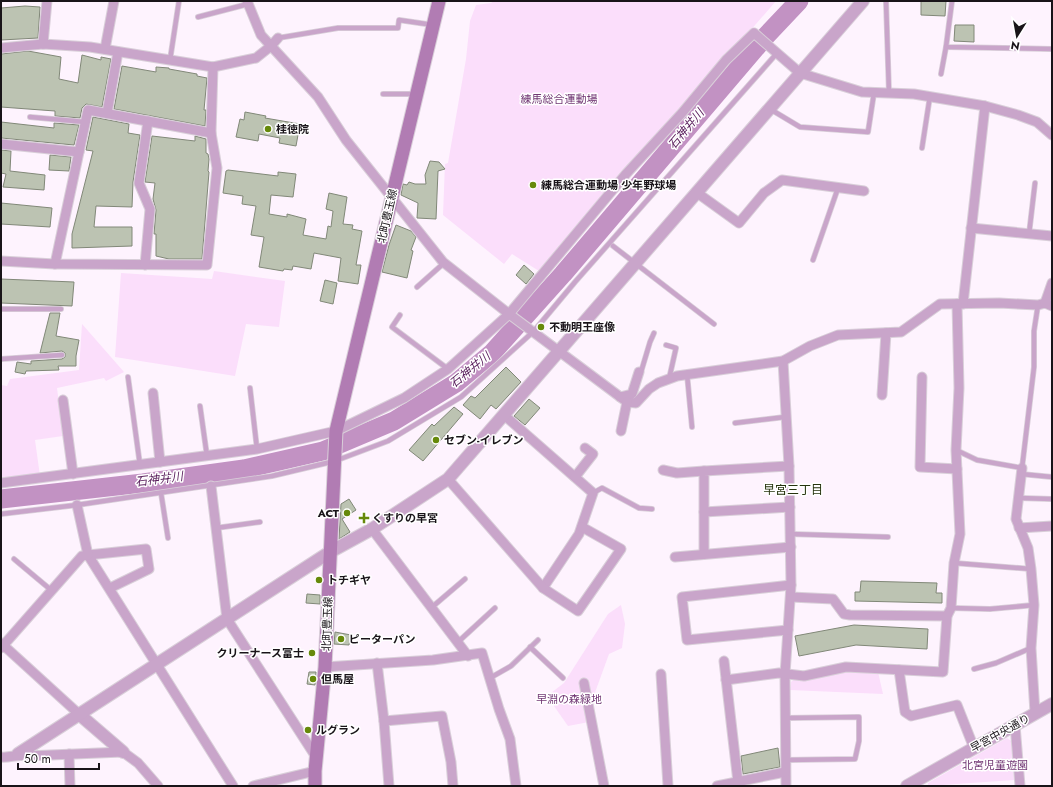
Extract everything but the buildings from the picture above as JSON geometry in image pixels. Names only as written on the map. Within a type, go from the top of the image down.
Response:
[{"type":"main road","name":"北町豊玉線","points":[[315,786],[316,757],[325,667],[336,431],[439,1]]},
{"type":"street","points":[[43,44],[47,1]]},
{"type":"street","points":[[105,49],[114,1]]},
{"type":"street","points":[[1,757],[7,758],[18,754],[330,552],[372,529],[448,479],[560,352],[696,192],[863,1]]},
{"type":"street","points":[[247,2],[261,35],[318,97],[346,140],[444,263],[511,316],[532,330],[624,400],[636,403],[649,389],[670,378],[687,374],[783,361],[810,346],[838,335],[901,332],[940,304],[999,303],[1045,305],[1052,284]]},
{"type":"street","points":[[1,483],[257,449],[336,431],[404,398],[448,369],[511,316],[626,174],[682,113],[726,60],[754,33],[778,52],[800,73],[862,92],[930,96],[986,106],[1036,122],[1052,136]]},
{"type":"street","points":[[1,48],[43,44],[105,49],[213,66],[256,58],[271,46],[278,38]]},
{"type":"street","points":[[107,113],[118,52]]},
{"type":"street","points":[[1,261],[55,264],[207,265],[217,168],[211,133],[213,66]]},
{"type":"street","points":[[726,680],[785,674],[804,676],[846,667],[943,672],[954,563],[960,534],[956,450],[959,388],[960,304],[986,106]]},
{"type":"street","points":[[55,264],[88,110],[211,133]]},
{"type":"street","points":[[145,265],[150,209],[139,183],[148,121]]},
{"type":"street","points":[[1,144],[79,152]]},
{"type":"street","points":[[696,192],[739,223],[764,193],[782,180],[864,191]]},
{"type":"street","points":[[971,228],[1052,236]]},
{"type":"street","points":[[882,394],[886,333]]},
{"type":"street","points":[[783,361],[785,418],[789,466],[791,547],[791,597],[785,674],[786,786]]},
{"type":"street","points":[[621,431],[624,400],[632,394],[639,372]]},
{"type":"street","points":[[922,378],[920,466],[957,469]]},
{"type":"street","points":[[153,393],[160,462]]},
{"type":"street","points":[[63,400],[73,474]]},
{"type":"street","points":[[504,415],[593,493],[579,534],[542,588]]},
{"type":"street","points":[[575,477],[593,454],[585,448]]},
{"type":"street","points":[[663,470],[677,473],[789,466]]},
{"type":"street","points":[[704,471],[704,554]]},
{"type":"street","points":[[1022,471],[1016,520],[1028,548],[1031,569],[1034,605],[1031,648],[1034,713]]},
{"type":"street","points":[[448,479],[542,588],[578,611],[621,549],[582,527]]},
{"type":"street","points":[[211,486],[227,619],[316,757]]},
{"type":"street","points":[[78,505],[88,555],[233,786]]},
{"type":"street","points":[[704,512],[790,507]]},
{"type":"street","points":[[1019,528],[1052,526]]},
{"type":"street","points":[[372,529],[468,656]]},
{"type":"street","points":[[675,557],[791,547]]},
{"type":"street","points":[[110,588],[149,569],[146,549],[82,556],[2,646],[123,752],[138,763],[158,786]]},
{"type":"street","points":[[788,630],[686,640],[682,597],[791,585]]},
{"type":"street","points":[[791,597],[833,600],[844,614],[850,615],[949,612]]},
{"type":"street","points":[[325,667],[468,656],[482,653],[510,739],[516,786]]},
{"type":"street","points":[[724,661],[738,782]]},
{"type":"street","points":[[377,664],[384,721],[389,786]]},
{"type":"street","points":[[899,670],[905,712],[911,716],[957,705],[974,748]]},
{"type":"street","points":[[661,674],[668,786]]},
{"type":"street","points":[[584,683],[604,786]]},
{"type":"street","name":"早宮中央通り","points":[[907,786],[921,782],[974,748],[1052,704]]},
{"type":"street","points":[[384,721],[442,716],[451,762],[453,786]]},
{"type":"street","points":[[1015,725],[1020,786]]},
{"type":"street","points":[[18,754],[26,756],[123,752]]},
{"type":"street","points":[[69,754],[70,786]]},
{"type":"street","points":[[253,786],[315,771]]},
{"type":"street","points":[[717,786],[785,772]]},
{"type":"lane","points":[[170,60],[179,1]]},
{"type":"lane","points":[[886,1],[889,93]]},
{"type":"lane","points":[[941,74],[952,1]]},
{"type":"lane","points":[[198,17],[247,2]]},
{"type":"lane","points":[[278,38],[338,28],[398,28],[399,20],[434,25]]},
{"type":"lane","points":[[946,47],[1052,49]]},
{"type":"lane","points":[[1,514],[78,505],[272,476],[335,462],[388,441],[461,397],[532,330],[778,52]]},
{"type":"lane","points":[[769,109],[800,127],[868,132],[874,93]]},
{"type":"lane","points":[[383,94],[417,94]]},
{"type":"lane","points":[[922,148],[930,96]]},
{"type":"lane","points":[[30,117],[85,122]]},
{"type":"lane","points":[[1029,234],[1035,183]]},
{"type":"lane","points":[[813,260],[838,188]]},
{"type":"lane","points":[[613,246],[714,324]]},
{"type":"lane","points":[[417,288],[444,263]]},
{"type":"lane","points":[[1022,471],[1034,367],[1034,331],[1045,305]]},
{"type":"lane","points":[[1,309],[61,309]]},
{"type":"lane","points":[[400,315],[392,327],[448,369]]},
{"type":"lane","points":[[639,372],[641,372],[654,333]]},
{"type":"lane","points":[[666,345],[676,348],[670,378]]},
{"type":"lane","points":[[1,359],[62,355]]},
{"type":"lane","points":[[687,374],[692,428]]},
{"type":"lane","points":[[128,377],[140,465]]},
{"type":"lane","points":[[250,388],[257,449]]},
{"type":"lane","points":[[200,406],[207,456]]},
{"type":"lane","points":[[735,423],[785,418]]},
{"type":"lane","points":[[956,450],[978,460],[1022,471],[1052,476]]},
{"type":"lane","points":[[593,493],[602,488],[639,508],[652,509]]},
{"type":"lane","points":[[161,493],[168,538]]},
{"type":"lane","points":[[1018,498],[1052,499]]},
{"type":"lane","points":[[216,528],[260,522]]},
{"type":"lane","points":[[790,534],[888,537]]},
{"type":"lane","points":[[14,559],[51,590]]},
{"type":"lane","points":[[954,563],[1031,569]]},
{"type":"lane","points":[[432,608],[465,579]]},
{"type":"lane","points":[[949,612],[1034,605]]},
{"type":"lane","points":[[458,642],[495,608]]},
{"type":"lane","points":[[490,678],[511,666],[538,640]]},
{"type":"lane","points":[[530,647],[563,678]]},
{"type":"lane","points":[[974,669],[996,663],[1031,648]]},
{"type":"lane","points":[[785,718],[859,717],[859,741],[855,759],[785,760]]},
{"type":"green space","name":"練馬総合運動場","points":[[494,1],[776,1],[547,265],[539,271],[512,254],[504,264],[443,215],[445,164],[448,163],[466,59],[470,21],[476,5],[491,3]]},
{"type":"green space","points":[[214,271],[285,281],[279,327],[246,324],[235,376],[115,357],[121,273],[212,279]]},
{"type":"green space","points":[[82,324],[124,372],[106,381],[104,378],[57,388],[63,436],[35,440],[40,476],[1,481],[1,385],[7,386],[10,379],[79,370]]},
{"type":"green space","name":"早淵の森緑地","points":[[621,605],[625,624],[622,648],[609,654],[593,698],[584,698],[589,722],[568,726],[547,696],[564,683],[608,614]]},
{"type":"green space","points":[[847,670],[878,672],[883,694],[790,690],[791,682],[796,678]]},
{"type":"green space","name":"北宮児童遊園","points":[[1007,738],[1011,741],[1014,780],[928,786],[928,783]]},
{"type":"waterway","name":"石神井川","points":[[1,499],[143,483],[244,469],[323,451],[394,421],[456,383],[492,353],[563,274],[765,37],[799,1]]},
{"type":"place","name":"桂徳院","points":[[268,129]]},
{"type":"place","name":"練馬総合運動場 少年野球場","points":[[533,185]]},
{"type":"place","name":"不動明王座像","points":[[541,327]]},
{"type":"place","name":"セブン-イレブン","points":[[436,440]]},
{"type":"place","name":"ACT","points":[[347,513]]},
{"type":"place","name":"くすりの早宮","points":[[364,518]]},
{"type":"place","name":"トチギヤ","points":[[319,580]]},
{"type":"place","name":"ピーターパン","points":[[341,639]]},
{"type":"place","name":"クリーナース富士","points":[[312,653]]},
{"type":"place","name":"但馬屋","points":[[313,679]]},
{"type":"place","name":"ルグラン","points":[[308,730]]},
{"type":"district","name":"早宮三丁目","points":[[793,490]]}]
